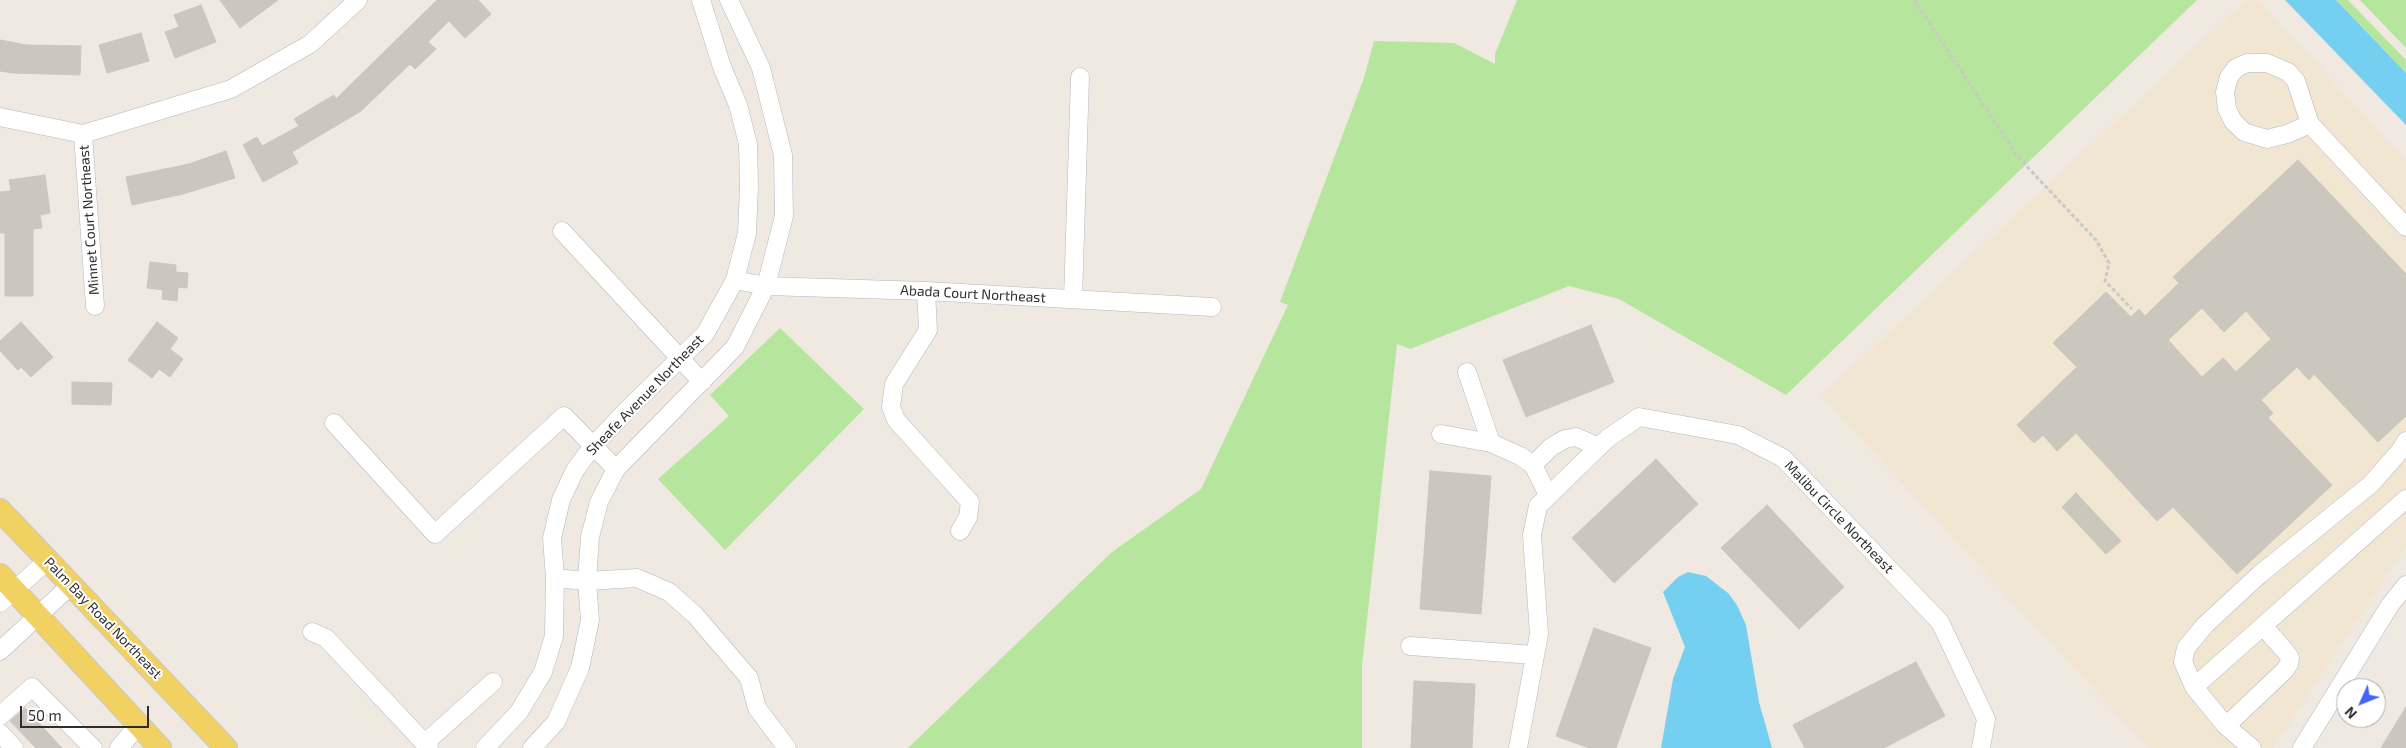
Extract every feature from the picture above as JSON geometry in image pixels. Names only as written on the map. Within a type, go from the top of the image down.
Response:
[{"type":"main road","name":"Palm Bay Road Northeast","points":[[0,510],[226,748]]},
{"type":"main road","points":[[5,589],[37,616],[160,748]]},
{"type":"street","points":[[0,117],[83,134],[231,89],[310,44],[358,0]]},
{"type":"street","name":"Sheafe Avenue Northeast","points":[[485,748],[519,712],[542,672],[554,636],[555,578],[552,538],[561,500],[575,470],[593,446],[705,334],[735,280],[746,233],[750,186],[748,144],[738,105],[722,67],[701,0]]},
{"type":"street","points":[[532,748],[556,722],[580,668],[590,620],[588,581],[590,537],[599,502],[616,469],[736,348],[766,286],[784,216],[783,155],[761,68],[729,0]]},
{"type":"street","points":[[2310,124],[2288,134],[2267,139],[2244,132],[2233,121],[2227,109],[2225,92],[2228,77],[2236,68],[2246,63],[2267,64],[2288,72],[2296,81],[2310,124],[2406,227]]},
{"type":"street","points":[[1073,299],[1080,77]]},
{"type":"street","name":"Minnet Court Northeast","points":[[83,134],[95,306]]},
{"type":"street","points":[[562,231],[702,382]]},
{"type":"street","name":"Abada Court Northeast","points":[[735,280],[766,286],[926,291],[1212,307]]},
{"type":"street","points":[[926,291],[928,330],[894,384],[891,407],[896,420],[970,502],[968,517],[960,531]]},
{"type":"street","points":[[1467,372],[1491,443]]},
{"type":"street","points":[[334,423],[435,534],[564,416],[616,469]]},
{"type":"street","name":"Malibu Circle Northeast","points":[[1518,748],[1538,634],[1532,535],[1538,506],[1598,447],[1639,417],[1738,435],[1783,458],[1940,622],[1986,719],[1982,748]]},
{"type":"street","points":[[1441,434],[1491,443],[1533,465],[1548,496]]},
{"type":"street","points":[[1533,465],[1551,447],[1565,439],[1576,437],[1598,447]]},
{"type":"street","points":[[2252,748],[2226,726],[2194,687],[2183,662],[2186,648],[2205,625],[2258,575],[2371,484],[2400,451],[2406,441]]},
{"type":"street","points":[[2194,687],[2406,499]]},
{"type":"street","points":[[5,589],[48,560]]},
{"type":"street","points":[[555,578],[588,581],[637,578],[669,592],[695,615],[749,678],[757,708],[787,748]]},
{"type":"street","points":[[0,650],[71,585]]},
{"type":"street","points":[[2302,748],[2390,604],[2406,585]]},
{"type":"street","points":[[2226,726],[2289,664],[2290,658],[2286,652],[2263,626]]},
{"type":"street","points":[[312,632],[326,638],[427,746],[493,682]]},
{"type":"street","points":[[1410,646],[1535,655]]},
{"type":"street","points":[[0,716],[32,687],[93,748]]},
{"type":"street","points":[[119,748],[138,725]]},
{"type":"street","points":[[0,733],[14,748]]},
{"type":"path","points":[[1914,0],[2018,157],[2096,240],[2109,263],[2105,281],[2132,309]]},
{"type":"shaded area","points":[[2246,0],[2258,0],[2406,161],[2406,547],[2273,748],[2149,748],[1821,396]]},
{"type":"green space","points":[[1517,0],[2197,0],[1786,395],[1619,299],[1569,286],[1410,349],[1397,344],[1362,666],[1362,748],[908,748],[1112,552],[1201,489],[1288,305],[1280,302],[1364,78],[1374,41],[1454,43],[1495,64],[1495,54]]},
{"type":"green space","points":[[2336,0],[2348,0],[2406,60],[2406,73]]},
{"type":"green space","points":[[2360,0],[2406,0],[2406,48]]},
{"type":"green space","points":[[780,328],[864,409],[725,550],[658,479],[729,416],[710,395]]},
{"type":"water","points":[[2285,0],[2336,0],[2406,73],[2406,125]]},
{"type":"water","points":[[1688,572],[1706,576],[1728,593],[1737,605],[1746,625],[1759,702],[1772,748],[1661,748],[1673,679],[1685,647],[1663,592],[1678,577]]},
{"type":"building","points":[[220,0],[278,0],[240,28]]},
{"type":"building","points":[[437,0],[478,0],[491,14],[465,38],[449,21],[428,42],[436,49],[415,69],[410,64],[361,111],[292,152],[298,163],[263,182],[243,145],[257,137],[262,146],[299,126],[294,119],[334,95],[336,99]]},
{"type":"building","points":[[201,5],[216,42],[175,58],[165,32],[179,27],[174,15]]},
{"type":"building","points":[[141,33],[149,61],[107,73],[99,45]]},
{"type":"building","points":[[0,40],[26,45],[81,46],[80,75],[0,71]]},
{"type":"building","points":[[226,151],[235,178],[183,194],[132,205],[126,177],[189,164]]},
{"type":"building","points":[[2298,160],[2406,274],[2406,416],[2378,442],[2314,374],[2309,380],[2297,367],[2261,400],[2273,413],[2268,418],[2332,485],[2237,574],[2173,507],[2157,521],[2076,433],[2057,451],[2043,435],[2034,443],[2017,425],[2077,367],[2053,343],[2106,292],[2131,317],[2139,309],[2145,316],[2179,283],[2173,277]],"holes":[[[2202,308],[2224,332],[2246,311],[2271,339],[2236,372],[2223,358],[2202,377],[2168,340]]]},
{"type":"building","points":[[45,175],[50,213],[40,215],[42,228],[33,229],[33,296],[5,296],[5,233],[0,233],[0,192],[11,191],[9,180]]},
{"type":"building","points":[[150,262],[176,265],[176,272],[188,273],[187,288],[178,287],[177,301],[162,299],[163,290],[147,288]]},
{"type":"building","points":[[21,322],[53,357],[31,377],[21,367],[18,370],[0,351],[0,341]]},
{"type":"building","points":[[157,322],[178,338],[170,349],[183,359],[170,377],[159,369],[152,378],[128,360]]},
{"type":"building","points":[[1591,325],[1614,382],[1526,417],[1503,360]]},
{"type":"building","points":[[72,382],[112,383],[111,405],[72,404]]},
{"type":"building","points":[[1656,459],[1698,504],[1614,583],[1572,538]]},
{"type":"building","points":[[1430,471],[1491,476],[1481,614],[1420,609]]},
{"type":"building","points":[[2076,493],[2121,541],[2106,554],[2062,507]]},
{"type":"building","points":[[1767,505],[1844,587],[1799,629],[1721,548]]},
{"type":"building","points":[[1594,628],[1651,648],[1616,748],[1589,748],[1556,736]]},
{"type":"building","points":[[1916,662],[1945,716],[1884,748],[1805,748],[1793,725]]},
{"type":"building","points":[[1414,681],[1475,684],[1472,748],[1411,748]]},
{"type":"building","points":[[2406,707],[2406,748],[2381,748]]},
{"type":"building","points":[[25,708],[62,748],[36,748],[10,721]]}]
